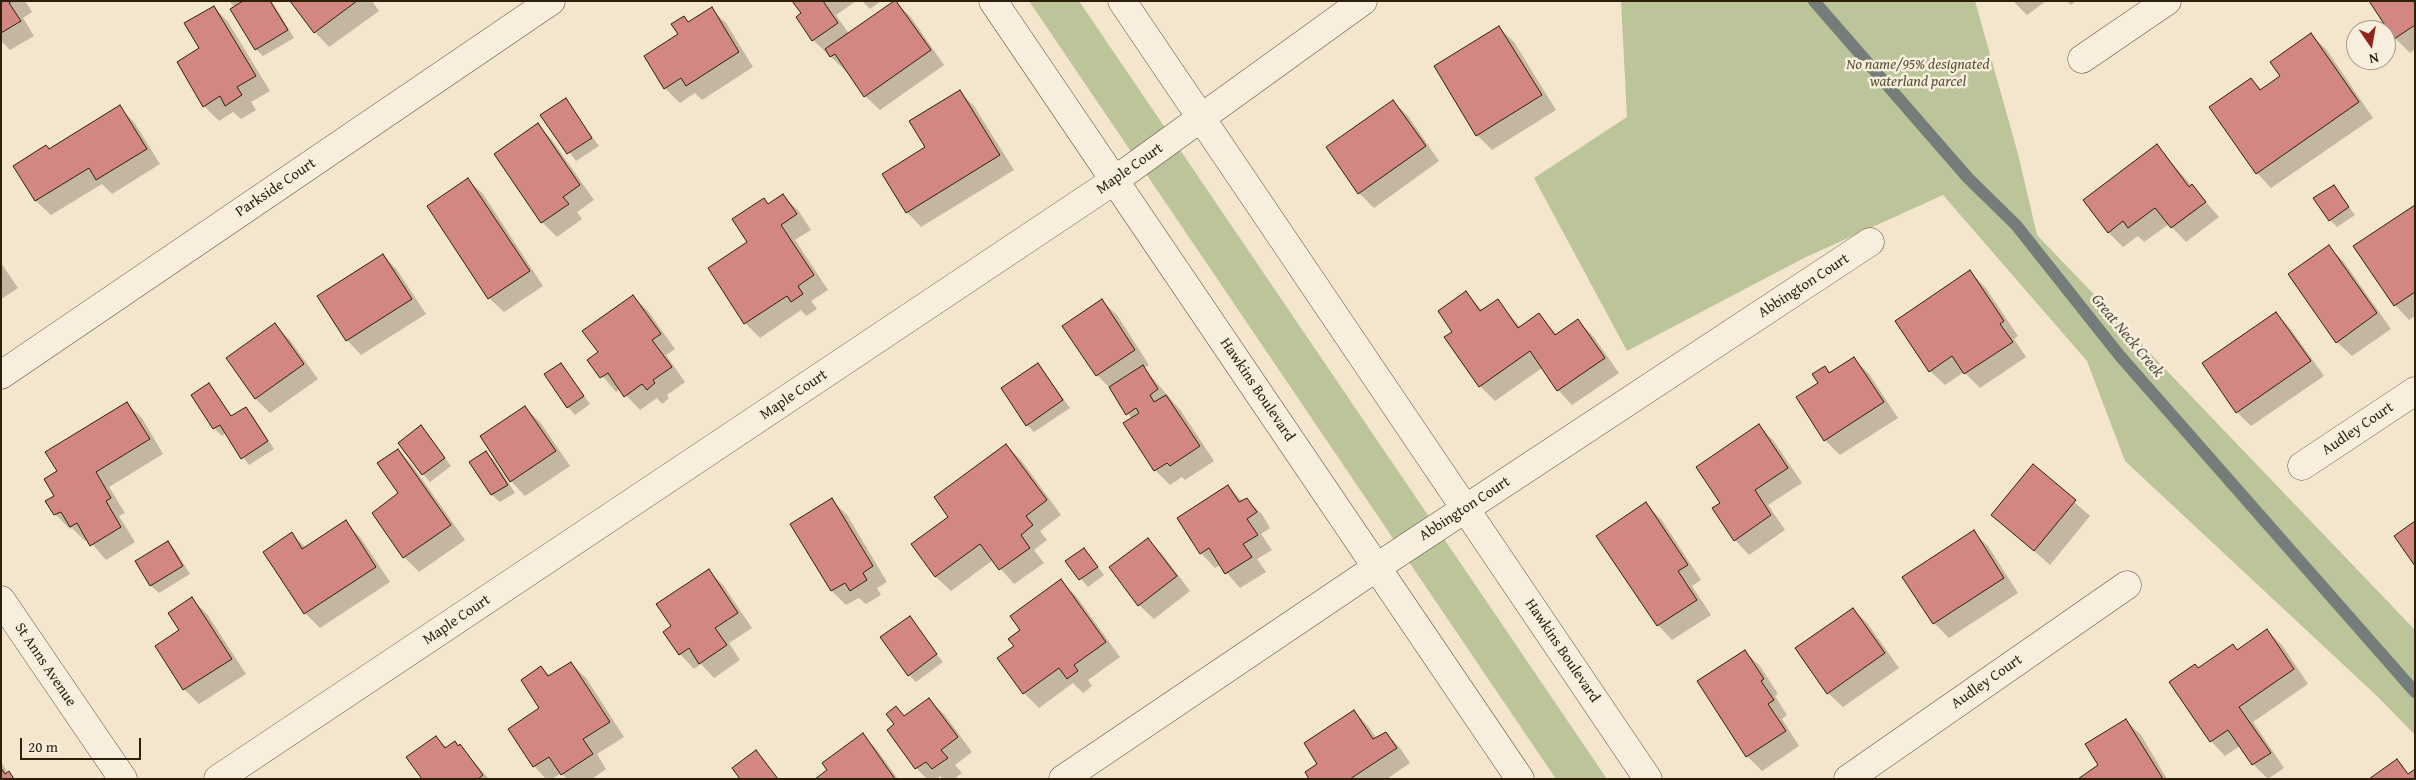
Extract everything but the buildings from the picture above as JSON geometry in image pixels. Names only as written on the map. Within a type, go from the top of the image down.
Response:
[{"type":"street","name":"Parkside Court","points":[[1,375],[551,1]]},
{"type":"street","name":"Hawkins Boulevard","points":[[993,1],[1520,779]]},
{"type":"street","name":"Hawkins Boulevard","points":[[1122,1],[1648,779]]},
{"type":"street","name":"Maple Court","points":[[218,779],[1115,180],[1363,1]]},
{"type":"street","points":[[2082,59],[2167,1]]},
{"type":"street","name":"Abbington Court","points":[[1063,779],[1377,567],[1870,242]]},
{"type":"street","name":"Audley Court","points":[[2302,466],[2415,391]]},
{"type":"street","name":"Audley Court","points":[[1848,779],[2127,585]]},
{"type":"street","name":"St Anns Avenue","points":[[1,600],[123,779]]},
{"type":"green space","points":[[1029,1],[1079,1],[1607,779],[1556,779]]},
{"type":"green space","name":"No name/95% designated waterland parcel","points":[[1621,1],[1975,1],[2018,154],[2037,235],[2415,630],[2415,735],[2378,697],[2125,461],[2087,361],[1943,195],[1804,258],[1627,351],[1534,178],[1627,117]]},
{"type":"waterway","name":"Great Neck Creek","points":[[1814,1],[1968,178],[2016,225],[2120,356],[2415,692]]}]
